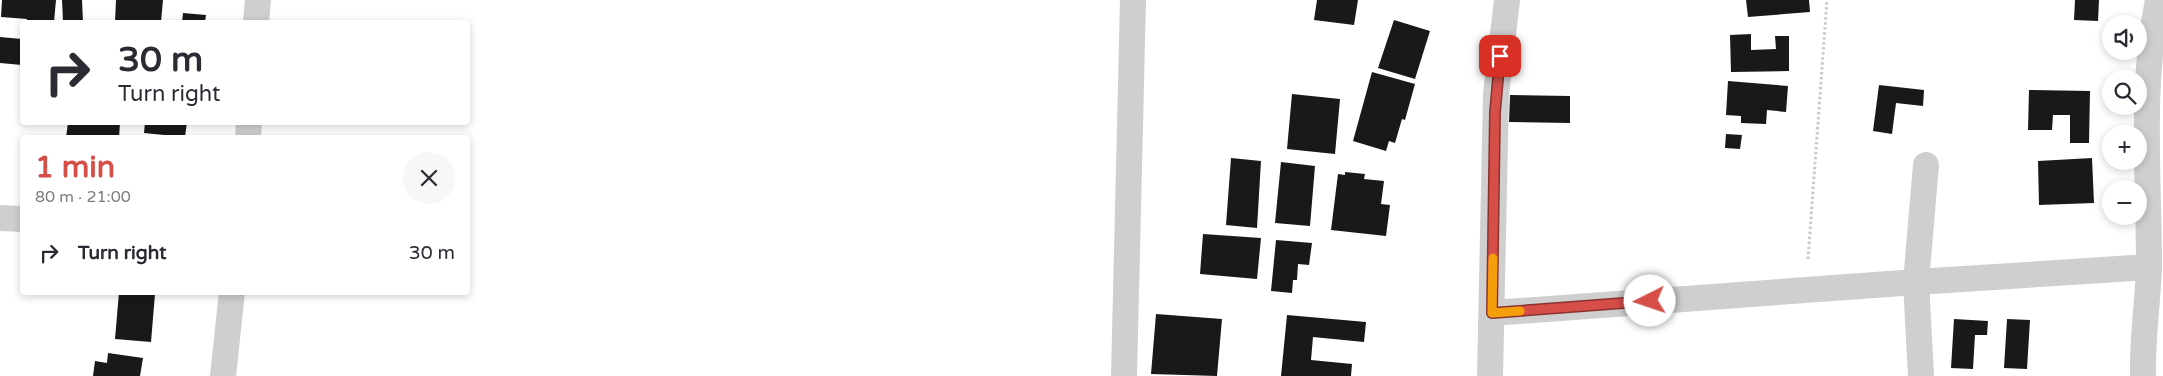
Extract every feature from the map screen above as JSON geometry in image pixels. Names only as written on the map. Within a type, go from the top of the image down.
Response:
[{"type":"street","points":[[256,20],[258,0]]},
{"type":"street","points":[[1124,376],[1133,0]]},
{"type":"street","points":[[1490,376],[1496,94],[1507,0]]},
{"type":"street","points":[[2143,376],[2149,267],[2146,118],[2151,32],[2158,0]]},
{"type":"street","points":[[1921,376],[1916,282],[1926,165]]},
{"type":"street","points":[[0,218],[20,219]]},
{"type":"street","points":[[1492,313],[2149,267]]},
{"type":"street","points":[[223,376],[232,295]]},
{"type":"path","points":[[1807,290],[1812,188],[1827,0]]},
{"type":"building","points":[[2,0],[56,0],[54,20],[27,20],[1,17]]},
{"type":"building","points":[[62,0],[82,0],[83,20],[63,20]]},
{"type":"building","points":[[116,0],[163,0],[161,20],[115,20]]},
{"type":"building","points":[[1317,0],[1358,0],[1354,25],[1314,20]]},
{"type":"building","points":[[1746,0],[1809,0],[1810,12],[1748,17]]},
{"type":"building","points":[[2075,0],[2099,0],[2098,21],[2074,20]]},
{"type":"building","points":[[183,13],[206,15],[205,20],[182,20]]},
{"type":"building","points":[[1394,20],[1430,31],[1415,79],[1378,68]]},
{"type":"building","points":[[1751,34],[1751,50],[1776,49],[1775,36],[1789,36],[1789,71],[1731,72],[1730,35]]},
{"type":"building","points":[[0,37],[20,39],[20,65],[0,63]]},
{"type":"building","points":[[1372,72],[1415,84],[1405,120],[1402,119],[1395,143],[1389,141],[1386,151],[1353,141]]},
{"type":"building","points":[[1728,81],[1788,86],[1786,112],[1767,110],[1766,124],[1741,123],[1741,116],[1726,115]]},
{"type":"building","points":[[1879,85],[1924,90],[1923,106],[1896,103],[1892,134],[1873,131]]},
{"type":"building","points":[[2029,90],[2090,91],[2089,143],[2070,143],[2070,115],[2053,115],[2052,130],[2028,130]]},
{"type":"building","points":[[1292,94],[1340,99],[1335,154],[1287,149]]},
{"type":"building","points":[[1510,95],[1570,96],[1570,123],[1509,122]]},
{"type":"building","points":[[68,125],[120,125],[119,135],[66,135]]},
{"type":"building","points":[[145,125],[187,125],[185,135],[144,133]]},
{"type":"building","points":[[1726,134],[1742,135],[1740,149],[1725,148]]},
{"type":"building","points":[[1231,158],[1261,161],[1257,228],[1226,225]]},
{"type":"building","points":[[2092,158],[2094,203],[2039,205],[2038,161]]},
{"type":"building","points":[[1281,162],[1315,166],[1310,226],[1275,223]]},
{"type":"building","points":[[1345,172],[1365,174],[1364,179],[1384,181],[1381,204],[1390,205],[1386,236],[1331,230],[1338,174],[1345,175]]},
{"type":"building","points":[[1203,234],[1261,238],[1257,279],[1200,274]]},
{"type":"building","points":[[1276,240],[1312,243],[1309,265],[1298,264],[1297,280],[1293,280],[1292,293],[1271,291]]},
{"type":"building","points":[[119,295],[155,295],[151,342],[115,339]]},
{"type":"building","points":[[1156,314],[1222,319],[1217,376],[1151,374]]},
{"type":"building","points":[[1287,315],[1366,322],[1364,342],[1313,337],[1311,360],[1352,364],[1351,376],[1281,376]]},
{"type":"building","points":[[1954,319],[1988,321],[1987,335],[1975,335],[1973,369],[1951,368]]},
{"type":"building","points":[[2007,319],[2030,320],[2027,369],[2004,368]]},
{"type":"building","points":[[108,353],[143,358],[140,376],[93,376],[95,361],[107,363]]},
{"type":"slow traffic","points":[[1493,258],[1492,313],[1520,311]]},
{"type":"route","points":[[1500,56],[1495,112],[1492,313],[1650,301]]}]
